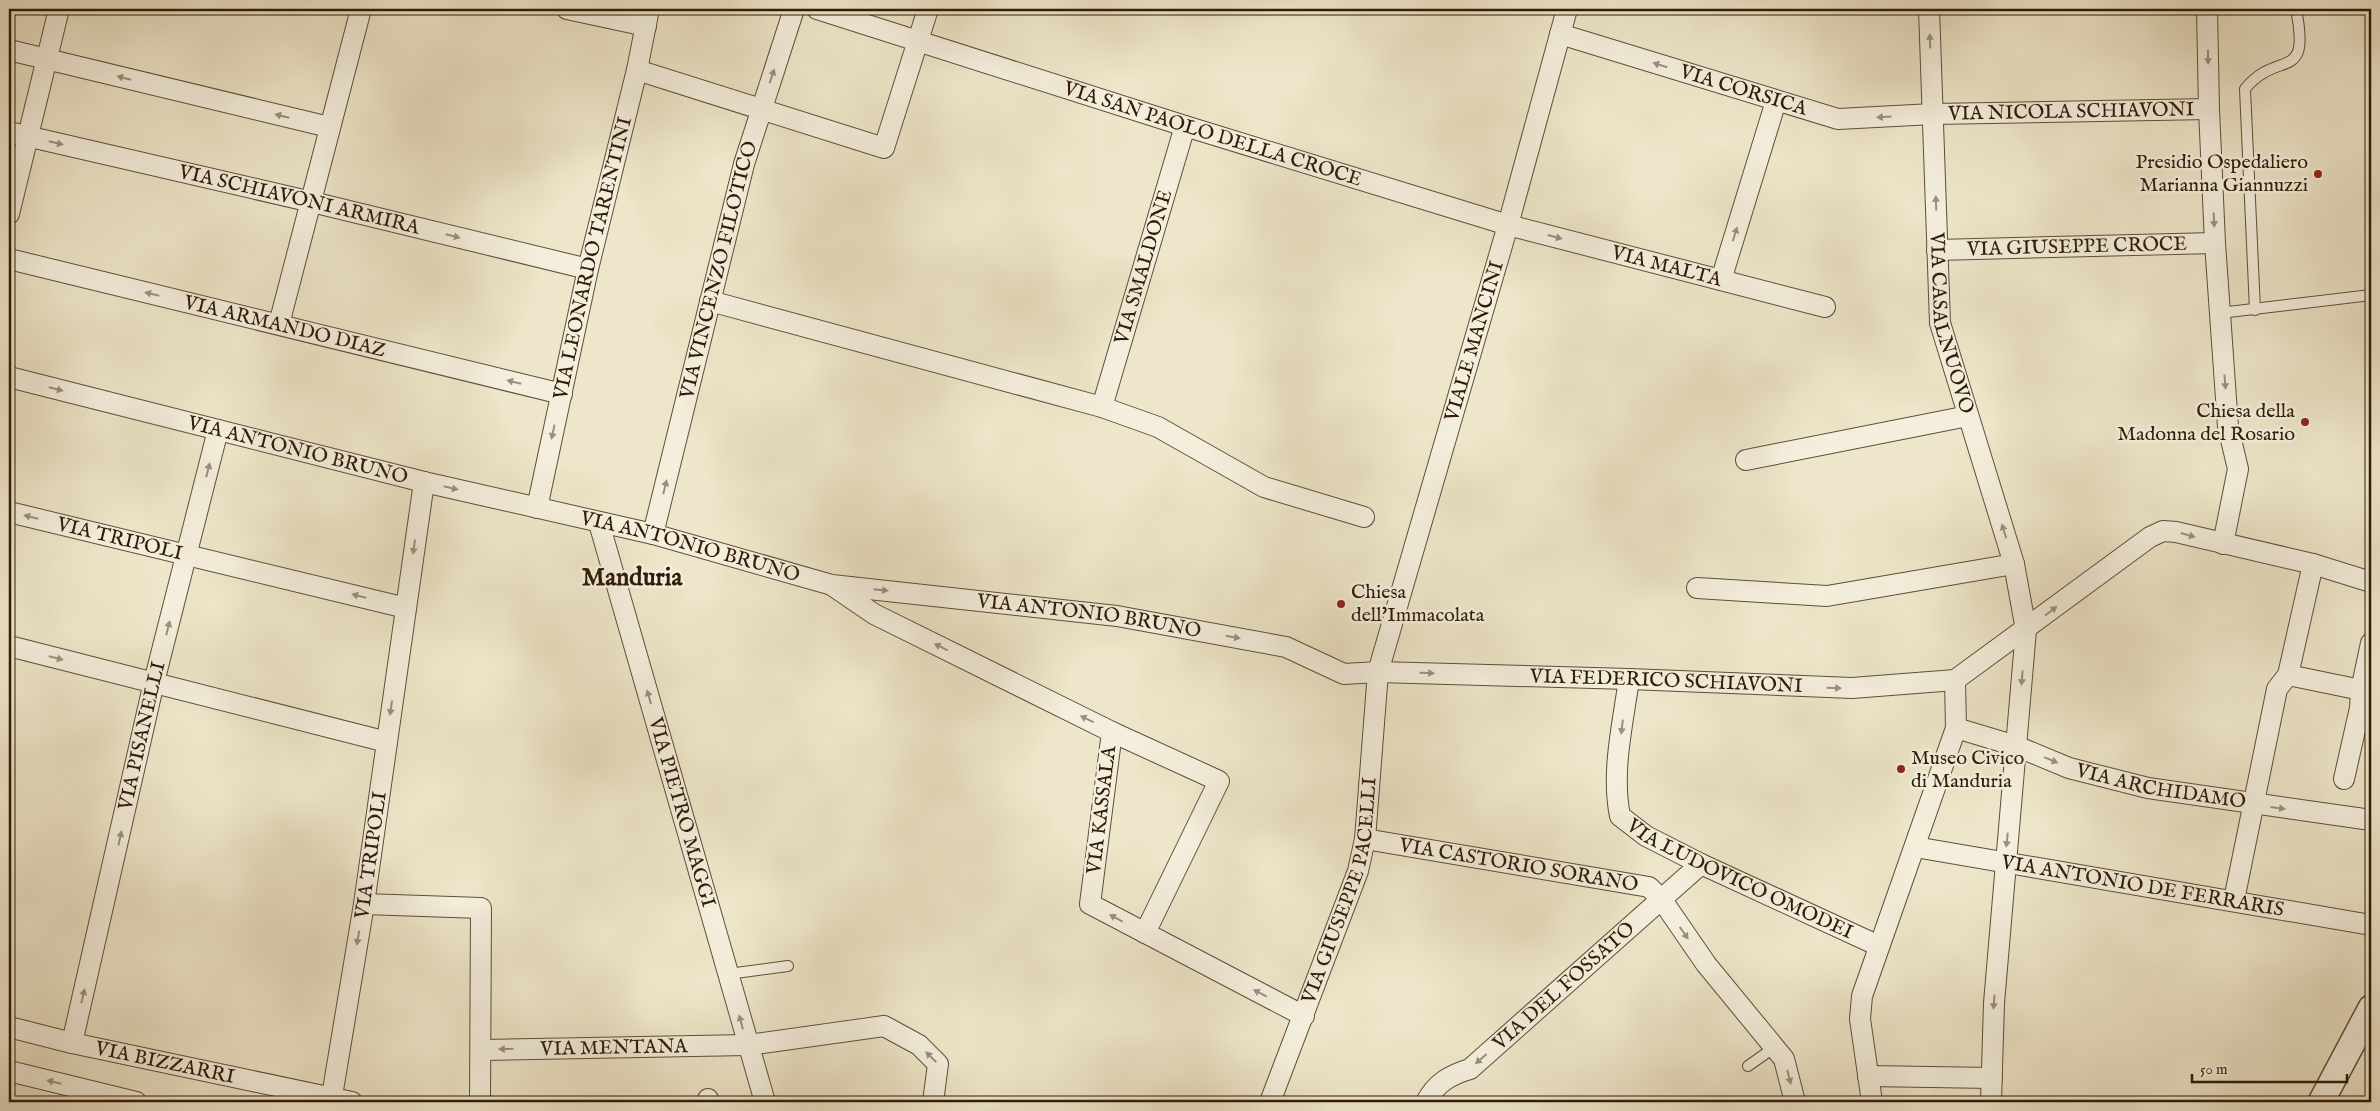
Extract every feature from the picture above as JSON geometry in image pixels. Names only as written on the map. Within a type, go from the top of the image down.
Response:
[{"type":"street","points":[[9,214],[18,134],[47,59],[59,9]]},
{"type":"street","points":[[279,324],[361,9]]},
{"type":"street","points":[[567,9],[647,18]]},
{"type":"street","name":"VIA VINCENZO FILOTICO","points":[[653,534],[744,164],[794,9]]},
{"type":"street","name":"VIA SAN PAOLO DELLA CROCE","points":[[817,9],[1185,126],[1508,225]]},
{"type":"street","points":[[637,70],[884,148],[928,9]]},
{"type":"street","name":"VIALE MANCINI","points":[[1378,672],[1508,225],[1567,9]]},
{"type":"street","name":"VIA CASALNUOVO","points":[[1929,9],[1940,324],[2014,564],[2026,630],[1994,1003],[1991,1102]]},
{"type":"street","points":[[2207,9],[2209,109],[2220,313],[2228,427],[2238,469],[2223,544]]},
{"type":"street","name":"VIA LEONARDO TARENTINI","points":[[536,508],[588,269],[637,70],[647,18]]},
{"type":"street","name":"VIA CORSICA","points":[[1560,34],[1838,119],[1933,114]]},
{"type":"street","points":[[9,50],[329,127]]},
{"type":"street","points":[[1721,280],[1776,101]]},
{"type":"street","name":"VIA NICOLA SCHIAVONI","points":[[1933,114],[2209,109]]},
{"type":"street","name":"VIA SMALDONE","points":[[1102,407],[1185,126]]},
{"type":"street","name":"VIA SCHIAVONI ARMIRA","points":[[18,134],[312,202],[588,269]]},
{"type":"street","name":"VIA MALTA","points":[[1508,225],[1825,307]]},
{"type":"street","name":"VIA GIUSEPPE CROCE","points":[[1937,250],[2216,243]]},
{"type":"street","name":"VIA ARMANDO DIAZ","points":[[9,259],[562,394]]},
{"type":"street","points":[[710,301],[1102,407],[1158,427],[1264,487],[1364,517]]},
{"type":"street","name":"VIA ANTONIO BRUNO","points":[[9,377],[424,482],[653,534],[832,585],[1118,616],[1286,647],[1344,674],[1378,672]]},
{"type":"street","points":[[1746,460],[1968,416]]},
{"type":"street","name":"VIA PISANELLI","points":[[72,1043],[154,682],[218,430]]},
{"type":"street","name":"VIA TRIPOLI","points":[[332,1100],[364,904],[424,482]]},
{"type":"street","name":"VIA TRIPOLI","points":[[9,512],[406,608]]},
{"type":"street","name":"VIA PIETRO MAGGI","points":[[599,523],[765,1102]]},
{"type":"street","points":[[1872,1102],[1860,1019],[1862,996],[1956,728],[1955,680],[2150,538],[2163,531],[2176,532],[2313,564],[2371,582]]},
{"type":"street","points":[[1697,588],[1827,596],[2014,564]]},
{"type":"street","points":[[2234,900],[2277,689],[2288,675],[2313,564]]},
{"type":"street","name":"VIA KASSALA","points":[[832,585],[874,614],[1112,732],[1090,904],[1304,1016]]},
{"type":"street","points":[[2344,779],[2360,708],[2361,690],[2371,643]]},
{"type":"street","points":[[9,646],[386,742]]},
{"type":"street","name":"VIA FEDERICO SCHIAVONI","points":[[1378,672],[1852,688],[1955,680]]},
{"type":"street","name":"VIA GIUSEPPE PACELLI","points":[[1270,1102],[1358,871],[1365,839],[1378,672]]},
{"type":"street","points":[[2288,675],[2361,690]]},
{"type":"street","name":"VIA LUDOVICO OMODEI","points":[[1629,679],[1618,763],[1616,799],[1620,816],[1646,836],[1701,864],[1879,946]]},
{"type":"street","name":"VIA ARCHIDAMO","points":[[1956,728],[2016,746],[2069,768],[2148,788],[2254,805],[2371,820]]},
{"type":"street","points":[[1112,732],[1219,781],[1145,933]]},
{"type":"street","name":"VIA CASTORIO SORANO","points":[[1365,839],[1649,887],[1662,900],[1706,964],[1784,1059],[1795,1102]]},
{"type":"street","name":"VIA ANTONIO DE FERRARIS","points":[[1914,847],[2234,900],[2371,925]]},
{"type":"street","name":"VIA DEL FOSSATO","points":[[1426,1102],[1437,1085],[1449,1076],[1470,1069],[1701,864]]},
{"type":"street","points":[[364,904],[481,908],[482,1050],[480,1102]]},
{"type":"street","points":[[2321,1102],[2371,1008]]},
{"type":"street","name":"VIA MENTANA","points":[[482,1050],[748,1045],[884,1026],[919,1045],[938,1064],[933,1102]]},
{"type":"street","name":"VIA BIZZARRI","points":[[9,1027],[72,1043],[332,1100],[352,1102]]},
{"type":"street","points":[[9,1071],[136,1102]]},
{"type":"street","points":[[1868,1076],[1992,1078]]},
{"type":"lane","points":[[2255,310],[2245,89],[2251,81],[2266,71],[2294,61],[2300,50],[2296,9]]},
{"type":"lane","points":[[2220,313],[2371,295]]},
{"type":"lane","points":[[728,974],[788,966]]},
{"type":"lane","points":[[1748,1066],[1775,1047]]},
{"type":"place","name":"Presidio Ospedaliero Marianna Giannuzzi","points":[[2318,174]]},
{"type":"place","name":"Chiesa della Madonna del Rosario","points":[[2305,422]]},
{"type":"place","name":"Chiesa dell'Immacolata","points":[[1341,604]]},
{"type":"place","name":"Museo Civico di Manduria","points":[[1901,769]]},
{"type":"district","name":"Manduria","points":[[632,578]]}]
